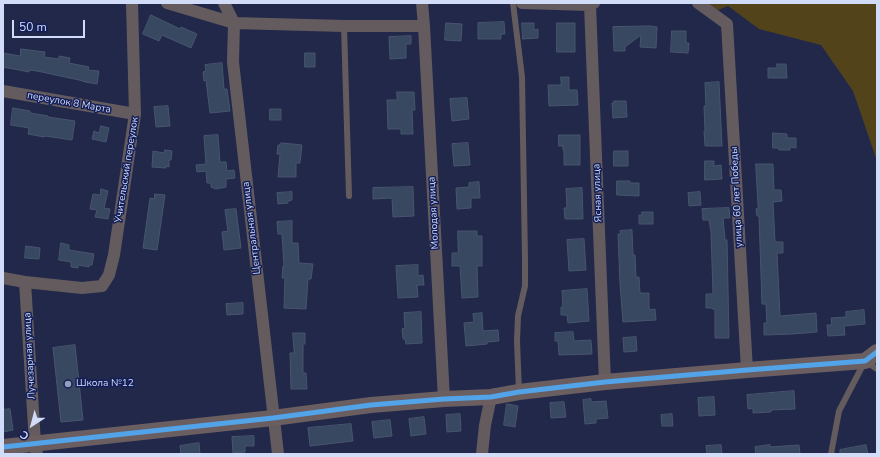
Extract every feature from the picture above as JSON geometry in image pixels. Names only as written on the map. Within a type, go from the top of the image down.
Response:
[{"type":"street","name":"Учительский переулок","points":[[25,282],[82,288],[102,286],[109,275],[114,255],[135,114],[132,3]]},
{"type":"street","points":[[167,3],[234,23],[344,26],[424,26]]},
{"type":"street","name":"Центральная улица","points":[[224,3],[234,23],[233,62],[278,454]]},
{"type":"street","name":"Молодая улица","points":[[422,3],[444,399]]},
{"type":"street","points":[[522,3],[592,4]]},
{"type":"street","name":"улица 60 лет Победы","points":[[698,3],[727,24],[747,370]]},
{"type":"street","name":"Ясная улица","points":[[592,4],[606,382]]},
{"type":"street","name":"переулок 8 Марта","points":[[3,91],[135,114]]},
{"type":"street","points":[[3,278],[25,282]]},
{"type":"street","name":"Лучезарная улица","points":[[25,282],[36,448]]},
{"type":"street","points":[[3,447],[36,448],[371,405],[491,397],[519,392],[606,382],[873,361]]},
{"type":"street","points":[[482,454],[491,397]]},
{"type":"lane","points":[[513,3],[522,77],[525,260],[525,286],[518,316],[517,341],[519,392]]},
{"type":"lane","points":[[344,26],[349,196]]},
{"type":"lane","points":[[831,454],[839,411],[873,361]]},
{"type":"shaded area","points":[[708,3],[877,3],[877,161],[853,91],[821,45],[759,29],[728,6],[718,10]]},
{"type":"building","points":[[151,15],[180,29],[181,27],[197,34],[191,48],[162,35],[159,41],[143,34]]},
{"type":"building","points":[[504,22],[505,34],[501,34],[501,39],[478,39],[478,23]]},
{"type":"building","points":[[446,23],[462,24],[461,41],[445,40]]},
{"type":"building","points":[[522,23],[534,23],[534,30],[538,29],[538,38],[523,39]]},
{"type":"building","points":[[557,23],[575,23],[575,52],[557,52]]},
{"type":"building","points":[[613,27],[657,27],[656,48],[640,47],[641,35],[625,47],[625,51],[614,51]]},
{"type":"building","points":[[672,31],[686,31],[686,43],[689,43],[688,53],[671,52]]},
{"type":"building","points":[[411,36],[411,44],[406,44],[406,58],[390,59],[389,37]]},
{"type":"building","points":[[21,49],[45,52],[44,57],[59,59],[59,56],[70,58],[69,63],[89,67],[88,70],[99,71],[97,84],[37,71],[29,70],[29,72],[3,67],[3,53],[20,56]]},
{"type":"building","points":[[305,53],[315,53],[315,67],[305,67]]},
{"type":"building","points":[[222,63],[224,89],[227,89],[230,111],[210,113],[206,80],[204,81],[203,72],[206,71],[205,65]]},
{"type":"building","points":[[777,64],[786,64],[787,78],[768,78],[768,68],[777,68]]},
{"type":"building","points":[[561,77],[569,77],[569,90],[577,90],[578,105],[549,106],[548,85],[561,85]]},
{"type":"building","points":[[719,82],[722,146],[705,146],[705,83]]},
{"type":"building","points":[[397,92],[414,92],[415,110],[412,110],[413,134],[401,134],[401,129],[388,129],[387,100],[397,100]]},
{"type":"building","points":[[467,98],[469,119],[452,121],[450,99]]},
{"type":"building","points":[[614,101],[626,101],[627,117],[613,118],[612,103],[614,103]]},
{"type":"building","points":[[168,106],[170,126],[156,127],[154,107]]},
{"type":"building","points":[[13,108],[30,111],[30,113],[48,117],[75,121],[72,140],[28,134],[29,128],[11,125]]},
{"type":"building","points":[[270,109],[281,109],[281,120],[270,120]]},
{"type":"building","points":[[101,126],[109,128],[106,142],[92,139],[94,131],[99,133]]},
{"type":"building","points":[[773,133],[787,134],[787,138],[796,138],[796,148],[790,147],[790,150],[779,150],[778,148],[773,148]]},
{"type":"building","points":[[218,135],[220,162],[226,162],[227,171],[234,170],[235,178],[226,179],[226,187],[216,189],[211,187],[211,183],[207,183],[206,171],[197,172],[196,165],[206,164],[204,136]]},
{"type":"building","points":[[559,135],[580,135],[580,165],[564,165],[564,150],[563,146],[559,146]]},
{"type":"building","points":[[282,143],[302,145],[300,163],[296,163],[296,177],[278,177],[280,154],[277,154],[278,145]]},
{"type":"building","points":[[468,143],[470,165],[454,166],[452,144]]},
{"type":"building","points":[[165,150],[172,151],[171,160],[169,160],[169,167],[152,167],[153,151],[164,153]]},
{"type":"building","points":[[614,151],[628,151],[628,166],[614,166]]},
{"type":"building","points":[[705,161],[714,161],[714,166],[721,165],[722,179],[705,180]]},
{"type":"building","points":[[756,164],[773,164],[774,190],[781,190],[782,201],[773,202],[775,242],[783,242],[783,253],[777,253],[780,316],[816,313],[817,332],[764,335],[764,323],[767,323],[766,304],[762,304],[759,216],[757,216],[756,209],[758,208]]},
{"type":"building","points":[[617,181],[639,183],[639,196],[617,195]]},
{"type":"building","points":[[479,182],[480,198],[471,198],[471,208],[457,209],[456,188],[469,187],[469,183]]},
{"type":"building","points":[[413,187],[414,216],[393,217],[392,198],[373,199],[373,188]]},
{"type":"building","points":[[582,188],[583,219],[565,219],[564,208],[567,208],[566,189]]},
{"type":"building","points":[[101,189],[108,191],[104,208],[110,209],[108,219],[95,217],[97,210],[90,209],[93,194],[100,195]]},
{"type":"building","points":[[292,192],[292,200],[288,201],[288,203],[278,204],[277,193]]},
{"type":"building","points":[[700,192],[701,205],[689,206],[688,193]]},
{"type":"building","points":[[155,194],[165,195],[157,250],[143,248],[150,198],[154,199]]},
{"type":"building","points":[[729,208],[730,218],[723,218],[725,240],[727,240],[729,338],[715,338],[715,309],[706,308],[706,294],[713,294],[711,232],[709,220],[703,220],[702,209]]},
{"type":"building","points":[[236,209],[241,248],[224,250],[222,232],[228,231],[225,210]]},
{"type":"building","points":[[642,212],[653,212],[653,224],[639,224],[639,215],[642,215]]},
{"type":"building","points":[[292,221],[292,243],[298,243],[299,263],[313,264],[311,279],[308,279],[306,309],[284,308],[285,278],[282,278],[284,266],[282,234],[278,234],[277,222]]},
{"type":"building","points":[[632,230],[633,255],[635,255],[636,277],[639,277],[640,293],[649,293],[649,307],[650,310],[655,309],[656,320],[623,322],[618,234],[621,234],[620,231]]},
{"type":"building","points":[[458,231],[477,231],[477,236],[482,236],[482,266],[477,266],[478,297],[462,298],[460,266],[452,266],[452,253],[458,253]]},
{"type":"building","points":[[584,239],[586,270],[569,271],[567,240]]},
{"type":"building","points":[[61,243],[69,245],[69,250],[94,254],[92,265],[89,265],[89,267],[78,265],[78,268],[71,267],[71,262],[59,260]]},
{"type":"building","points":[[26,246],[40,248],[39,259],[25,258]]},
{"type":"building","points":[[418,265],[418,276],[423,275],[424,285],[417,285],[418,297],[398,298],[396,266]]},
{"type":"building","points":[[587,289],[589,321],[568,323],[567,315],[561,315],[561,307],[563,307],[562,291]]},
{"type":"building","points":[[243,303],[243,314],[227,315],[226,304]]},
{"type":"building","points":[[864,310],[865,324],[844,326],[845,335],[828,336],[827,325],[832,325],[831,318],[846,317],[846,312]]},
{"type":"building","points":[[421,312],[422,343],[406,344],[405,339],[403,339],[402,329],[405,328],[404,313]]},
{"type":"building","points":[[482,313],[483,331],[498,330],[499,341],[466,346],[464,323],[474,322],[473,314]]},
{"type":"building","points":[[573,332],[574,341],[591,340],[592,354],[559,355],[558,341],[555,341],[555,333]]},
{"type":"building","points":[[293,333],[305,333],[305,344],[303,344],[303,373],[306,373],[307,389],[291,389],[290,353],[294,353]]},
{"type":"building","points":[[636,337],[637,351],[624,352],[623,338]]},
{"type":"building","name":"Школа №12","points":[[75,345],[83,420],[61,422],[53,348]]},
{"type":"building","points":[[794,391],[795,409],[771,410],[771,412],[753,413],[753,408],[748,409],[747,395]]},
{"type":"building","points":[[714,397],[715,415],[699,416],[698,398]]},
{"type":"building","points":[[591,399],[591,402],[606,401],[608,418],[596,419],[596,423],[585,424],[583,400]]},
{"type":"building","points":[[564,402],[566,417],[551,418],[550,403]]},
{"type":"building","points":[[507,404],[518,406],[515,427],[504,425]]},
{"type":"building","points":[[10,409],[13,430],[3,432],[3,410]]},
{"type":"building","points":[[460,414],[461,431],[447,432],[446,415]]},
{"type":"building","points":[[672,414],[673,426],[662,426],[661,415]]},
{"type":"building","points":[[424,417],[426,434],[411,436],[409,419]]},
{"type":"building","points":[[390,420],[392,436],[374,438],[372,422]]},
{"type":"building","points":[[351,424],[353,441],[310,446],[308,428]]},
{"type":"building","points":[[254,436],[254,446],[245,446],[245,452],[233,453],[232,437]]},
{"type":"building","points":[[199,443],[200,454],[181,454],[180,446]]},
{"type":"building","points":[[721,445],[722,454],[707,454],[706,446]]},
{"type":"building","points":[[770,445],[770,447],[799,445],[800,454],[756,454],[755,447]]},
{"type":"building","points":[[866,445],[868,454],[840,454],[840,450]]},
{"type":"transit line","points":[[3,447],[273,418],[371,405],[491,397],[519,392],[605,382],[865,361],[877,352]]},
{"type":"place","name":"Школа №12","points":[[68,384]]}]
